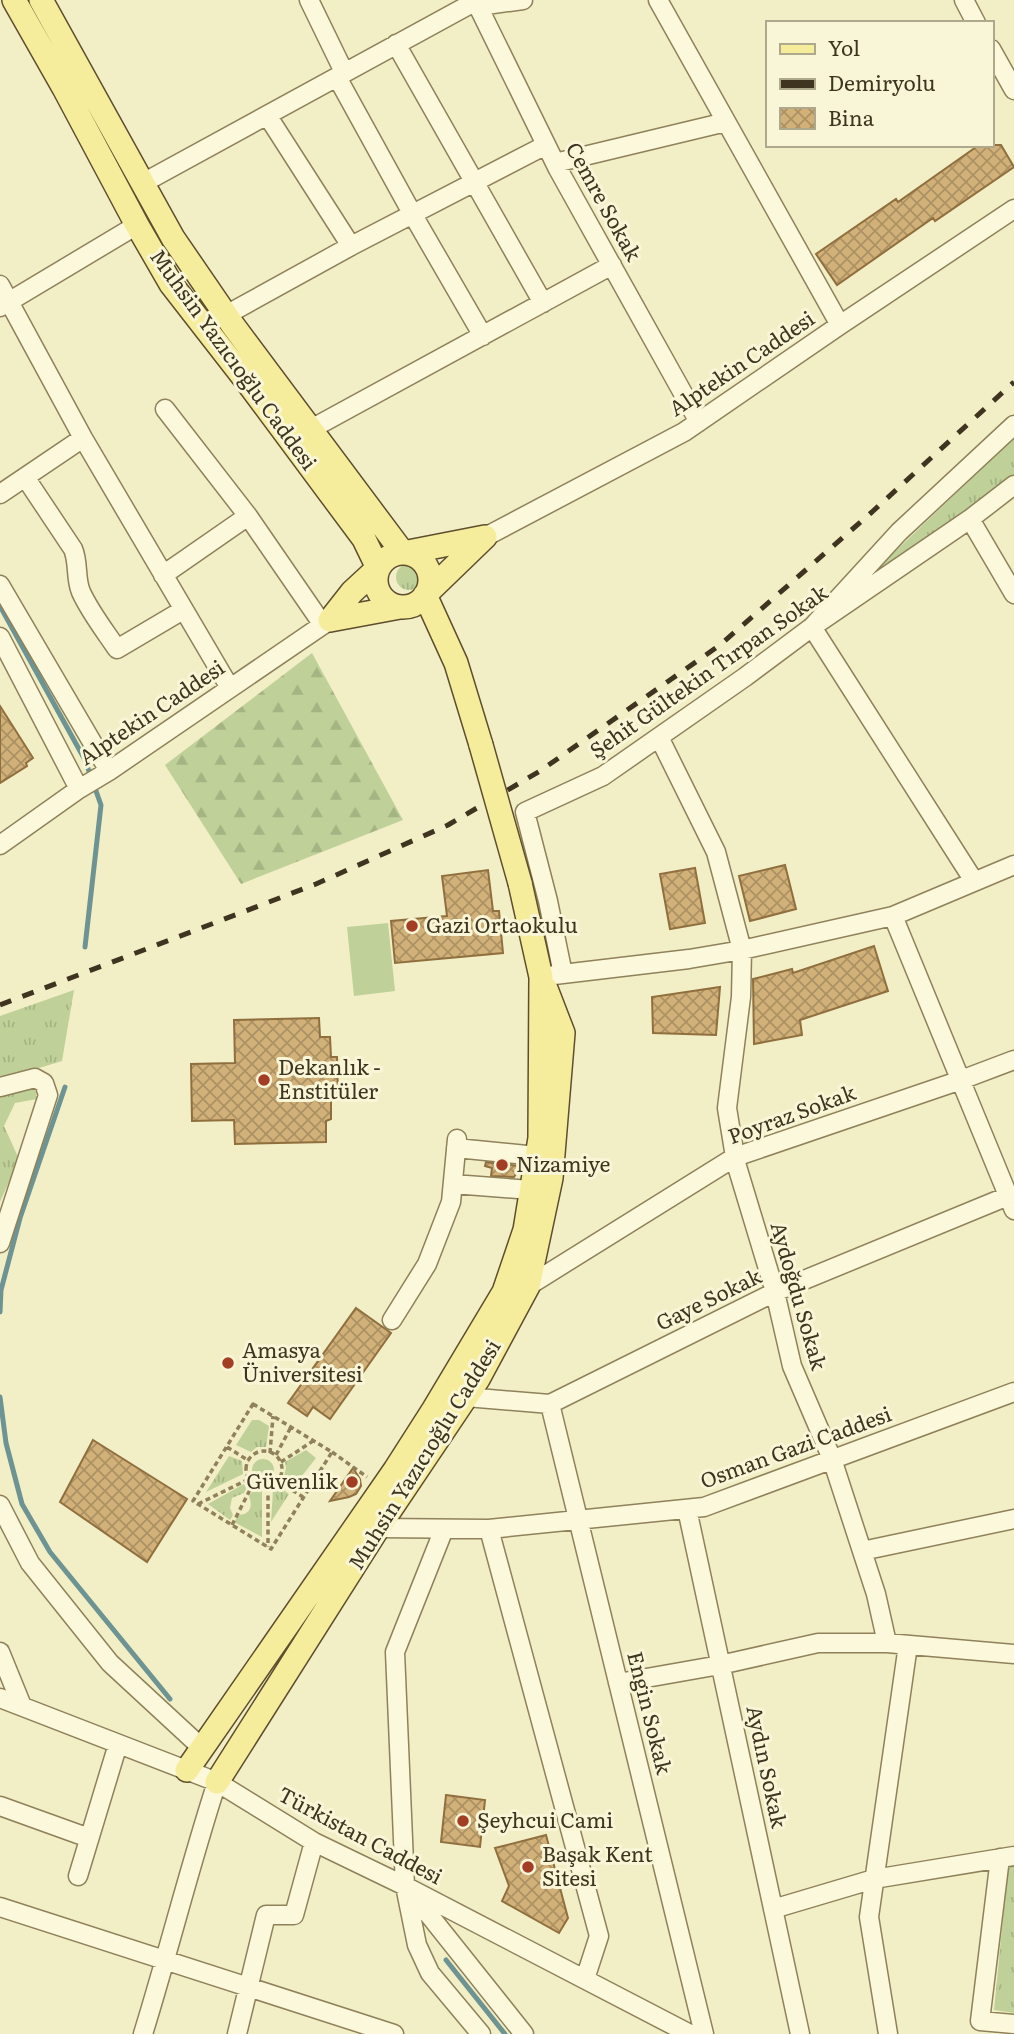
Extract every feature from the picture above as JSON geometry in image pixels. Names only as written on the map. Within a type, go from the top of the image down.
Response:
[{"type":"main road","name":"Muhsin Yazıcıoğlu Caddesi","points":[[14,0],[172,284],[364,539],[378,568]]},
{"type":"main road","name":"Muhsin Yazıcıoğlu Caddesi","points":[[41,0],[173,238],[226,315],[403,553]]},
{"type":"main road","points":[[326,623],[352,592],[388,557],[485,537]]},
{"type":"main road","points":[[326,623],[416,604],[485,537]]},
{"type":"main road","points":[[403,553],[420,559],[426,566],[430,583],[425,595]]},
{"type":"main road","points":[[378,568],[376,585],[379,593],[391,605],[400,607]]},
{"type":"main road","name":"Muhsin Yazıcıoğlu Caddesi","points":[[217,1782],[378,1528],[478,1379],[528,1286],[551,1178],[564,1033],[552,976],[520,883],[456,663],[425,595]]},
{"type":"main road","name":"Muhsin Yazıcıoğlu Caddesi","points":[[187,1770],[383,1488],[504,1292],[525,1230],[540,1138],[552,976]]},
{"type":"street","points":[[309,0],[341,75],[413,215],[482,336]]},
{"type":"street","points":[[143,183],[476,2],[523,0]]},
{"type":"street","points":[[658,0],[840,325]]},
{"type":"street","points":[[964,0],[975,21]]},
{"type":"street","name":"Cemre Sokak","points":[[476,2],[555,163],[699,422]]},
{"type":"street","points":[[396,44],[543,303]]},
{"type":"street","points":[[993,53],[1014,90]]},
{"type":"street","points":[[267,115],[351,246]]},
{"type":"street","points":[[555,163],[726,122]]},
{"type":"street","points":[[226,315],[351,246],[546,145]]},
{"type":"street","name":"Alptekin Caddesi","points":[[485,537],[684,432],[1014,209]]},
{"type":"street","points":[[5,305],[137,225]]},
{"type":"street","points":[[311,429],[612,265]]},
{"type":"street","points":[[0,285],[5,305],[230,688]]},
{"type":"street","points":[[165,409],[326,623]]},
{"type":"street","points":[[974,881],[811,627],[899,531],[1014,425]]},
{"type":"street","points":[[0,494],[83,438]]},
{"type":"street","points":[[24,477],[73,549],[82,593],[117,649],[184,610]]},
{"type":"street","name":"Şehit Gültekin Tırpan Sokak","points":[[552,976],[548,901],[525,811],[603,776],[745,677],[811,627],[970,519],[1014,485]]},
{"type":"street","points":[[163,575],[248,516]]},
{"type":"street","points":[[970,519],[1014,594]]},
{"type":"street","points":[[0,585],[109,771]]},
{"type":"street","name":"Alptekin Caddesi","points":[[0,845],[326,623]]},
{"type":"street","points":[[1,639],[79,789]]},
{"type":"street","name":"Aydoğdu Sokak","points":[[659,737],[716,852],[742,950],[741,997],[727,1108],[735,1157],[775,1292],[792,1366],[832,1460],[862,1551],[887,1643]]},
{"type":"street","points":[[552,976],[742,950],[893,916],[1014,865]]},
{"type":"street","points":[[893,916],[1011,1203]]},
{"type":"street","name":"Poyraz Sokak","points":[[528,1286],[735,1157],[1014,1060]]},
{"type":"street","points":[[0,1087],[35,1078],[44,1083],[48,1095],[0,1243]]},
{"type":"street","points":[[393,1320],[427,1264],[451,1202],[456,1143],[537,1156]]},
{"type":"street","points":[[453,1184],[531,1190]]},
{"type":"street","name":"Gaye Sokak","points":[[550,1404],[775,1292],[1011,1203]]},
{"type":"street","name":"Osman Gazi Caddesi","points":[[378,1528],[489,1529],[704,1507],[1014,1392]]},
{"type":"street","points":[[466,1397],[550,1404]]},
{"type":"street","name":"Engin Sokak","points":[[550,1404],[704,2034]]},
{"type":"street","points":[[0,1505],[30,1563],[110,1663],[202,1748]]},
{"type":"street","name":"Aydın Sokak","points":[[687,1509],[800,2034]]},
{"type":"street","points":[[862,1551],[1014,1519]]},
{"type":"street","points":[[444,1529],[395,1652],[405,1886],[417,1945],[430,1973],[481,2034]]},
{"type":"street","points":[[489,1529],[599,1936],[585,1979]]},
{"type":"street","points":[[618,1683],[720,1665],[818,1643],[887,1643],[1014,1654]]},
{"type":"street","points":[[888,2034],[869,1917],[908,1645]]},
{"type":"street","points":[[0,1652],[22,1706]]},
{"type":"street","name":"Türkistan Caddesi","points":[[0,1698],[217,1782],[314,1842],[405,1886],[690,2034]]},
{"type":"street","points":[[78,1876],[118,1744]]},
{"type":"street","points":[[143,2034],[217,1782]]},
{"type":"street","points":[[0,1806],[89,1838]]},
{"type":"street","points":[[237,2034],[266,1915],[294,1915],[314,1842]]},
{"type":"street","points":[[773,1909],[874,1879],[1007,1857],[980,2021],[1014,2024]]},
{"type":"street","points":[[405,1886],[524,2034]]},
{"type":"street","points":[[0,1907],[394,2034]]},
{"type":"path","points":[[331,1452],[271,1549],[193,1501],[253,1404],[331,1452],[383,1488]]},
{"type":"path","points":[[273,1416],[273,1454]]},
{"type":"path","points":[[273,1454],[291,1427]]},
{"type":"path","points":[[281,1462],[313,1441]]},
{"type":"path","points":[[227,1447],[249,1461]]},
{"type":"path","points":[[259,1452],[273,1454],[281,1462],[282,1470],[278,1481],[268,1487],[253,1483],[246,1470],[249,1461],[259,1452]]},
{"type":"path","points":[[198,1504],[249,1479]]},
{"type":"path","points":[[278,1481],[304,1497]]},
{"type":"path","points":[[232,1524],[253,1483]]},
{"type":"path","points":[[268,1487],[268,1547]]},
{"type":"green space","points":[[1014,438],[1014,478],[840,604]]},
{"type":"green space","points":[[409,564],[418,568],[422,577],[418,586],[409,590],[400,586],[396,577],[400,568]]},
{"type":"green space","points":[[312,653],[403,820],[241,884],[165,765]]},
{"type":"green space","points":[[388,923],[395,991],[354,996],[347,927]]},
{"type":"green space","points":[[74,990],[62,1061],[0,1080],[0,1016]]},
{"type":"green space","points":[[35,1087],[37,1099],[15,1103],[4,1126],[19,1159],[0,1202],[0,1097]]},
{"type":"green space","points":[[252,1420],[259,1420],[269,1426],[266,1447],[257,1447],[251,1452],[236,1445]]},
{"type":"green space","points":[[306,1450],[316,1458],[294,1486],[283,1480],[285,1462]]},
{"type":"green space","points":[[229,1456],[242,1461],[243,1474],[206,1492]]},
{"type":"green space","points":[[263,1459],[271,1462],[274,1470],[271,1478],[263,1481],[255,1478],[252,1470],[255,1462]]},
{"type":"green space","points":[[244,1484],[248,1485],[244,1493],[232,1498],[230,1508],[233,1515],[230,1520],[208,1504]]},
{"type":"green space","points":[[278,1486],[289,1494],[271,1522],[273,1490]]},
{"type":"green space","points":[[255,1488],[262,1490],[262,1537],[234,1522],[239,1515],[250,1509],[249,1496]]},
{"type":"green space","points":[[1014,1866],[1014,2013],[994,2010],[1008,1867]]},
{"type":"building","points":[[1001,145],[1014,167],[935,221],[933,218],[837,285],[816,254],[896,199],[898,202],[976,147]]},
{"type":"building","points":[[0,706],[33,758],[26,763],[27,766],[0,783]]},
{"type":"building","points":[[785,865],[796,909],[750,921],[739,876]]},
{"type":"building","points":[[695,868],[705,923],[670,929],[660,874]]},
{"type":"building","points":[[488,870],[493,911],[499,911],[503,953],[395,963],[391,921],[447,916],[442,876]]},
{"type":"building","points":[[874,946],[888,991],[800,1020],[802,1035],[754,1044],[753,979],[792,969],[793,973]]},
{"type":"building","points":[[720,987],[716,1035],[653,1033],[652,997]]},
{"type":"building","name":"Dekanlık - Enstitüler","points":[[319,1018],[320,1037],[330,1037],[331,1057],[337,1057],[338,1095],[331,1095],[331,1119],[326,1121],[326,1142],[235,1144],[234,1120],[192,1121],[191,1064],[235,1063],[234,1020]]},
{"type":"building","points":[[486,1162],[519,1166],[519,1169],[514,1177],[491,1176],[492,1168],[485,1166]]},
{"type":"building","points":[[356,1308],[391,1333],[330,1419],[313,1407],[307,1416],[288,1403]]},
{"type":"building","points":[[93,1440],[187,1499],[147,1562],[60,1502]]},
{"type":"building","name":"Güvenlik","points":[[353,1468],[361,1486],[356,1494],[330,1501]]},
{"type":"building","name":"Şeyhcui Cami","points":[[446,1795],[485,1800],[480,1847],[441,1842]]},
{"type":"building","name":"Başak Kent Sitesi","points":[[546,1835],[568,1918],[559,1933],[502,1901],[509,1886],[495,1848]]},
{"type":"waterway","points":[[0,606],[85,760],[101,805],[85,947]]},
{"type":"waterway","points":[[0,1312],[1,1290],[20,1218],[65,1087]]},
{"type":"waterway","points":[[0,1397],[6,1443],[22,1504],[50,1552],[170,1699]]},
{"type":"waterway","points":[[446,1960],[505,2034]]},
{"type":"railway","points":[[0,1005],[316,884],[448,825],[540,771],[720,645],[872,512],[1014,382]]},
{"type":"place","name":"Gazi Ortaokulu","points":[[412,926]]},
{"type":"place","name":"Dekanlık - Enstitüler","points":[[264,1080]]},
{"type":"place","name":"Nizamiye","points":[[502,1165]]},
{"type":"place","name":"Amasya Üniversitesi","points":[[228,1363]]},
{"type":"place","name":"Güvenlik","points":[[352,1482]]},
{"type":"place","name":"Şeyhcui Cami","points":[[463,1821]]},
{"type":"place","name":"Başak Kent Sitesi","points":[[528,1867]]}]
